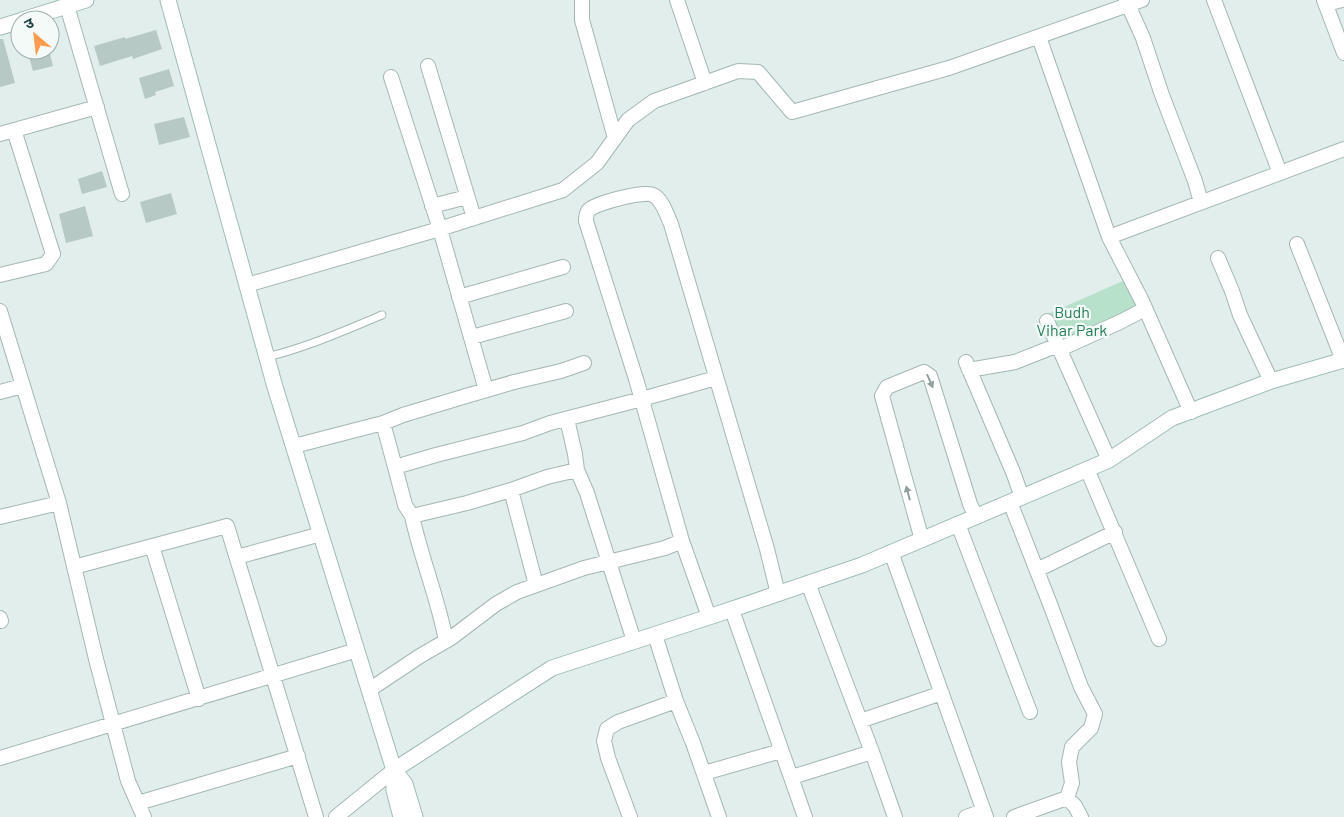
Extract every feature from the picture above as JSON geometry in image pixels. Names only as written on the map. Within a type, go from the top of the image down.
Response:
[{"type":"street","points":[[54,10],[86,0]]},
{"type":"street","points":[[168,0],[267,357],[394,770],[394,790],[401,817]]},
{"type":"street","points":[[582,0],[582,20],[615,138]]},
{"type":"street","points":[[677,0],[705,83]]},
{"type":"street","points":[[247,285],[440,229],[563,190],[597,163],[628,120],[654,100],[738,71],[758,72],[792,112],[949,68],[1039,37],[1126,3],[1142,0]]},
{"type":"street","points":[[1214,0],[1280,173]]},
{"type":"street","points":[[1342,0],[1325,2],[1344,53]]},
{"type":"street","points":[[1126,3],[1143,38],[1201,202]]},
{"type":"street","points":[[67,6],[122,194]]},
{"type":"street","points":[[1039,37],[1109,237],[1145,309],[1190,412]]},
{"type":"street","points":[[428,66],[474,218]]},
{"type":"street","points":[[391,77],[440,229],[486,390]]},
{"type":"street","points":[[0,275],[46,264],[53,254],[7,132],[97,107]]},
{"type":"street","points":[[1109,237],[1344,149]]},
{"type":"street","points":[[709,617],[682,541],[642,400],[586,221],[586,214],[590,209],[606,202],[650,193],[660,201],[671,224],[767,549],[778,594]]},
{"type":"street","points":[[432,206],[467,197]]},
{"type":"street","points":[[336,817],[394,770],[552,668],[732,610],[862,565],[1109,460],[1172,418],[1271,381],[1344,360],[1297,244]]},
{"type":"street","points":[[1218,258],[1240,315],[1271,381]]},
{"type":"street","points":[[459,297],[500,287],[563,267]]},
{"type":"street","points":[[1067,798],[1072,783],[1069,762],[1072,747],[1091,728],[1094,714],[1081,687],[1037,570],[1016,500],[1013,472],[968,366],[1015,362],[1059,347],[1145,309]]},
{"type":"street","points":[[0,311],[59,503],[128,781],[144,817]]},
{"type":"street","points":[[472,337],[566,311]]},
{"type":"street","points":[[1047,322],[1109,460]]},
{"type":"street","points":[[294,446],[383,423],[403,415],[486,390],[561,371],[584,363]]},
{"type":"street","points":[[922,540],[882,396],[887,387],[924,372],[930,376],[970,504],[976,516]]},
{"type":"street","points":[[395,468],[716,378]]},
{"type":"street","points":[[0,392],[22,386]]},
{"type":"street","points":[[567,419],[576,454],[577,470],[601,542],[610,562],[634,641]]},
{"type":"street","points":[[383,423],[405,504],[412,516],[424,562],[438,603],[446,641]]},
{"type":"street","points":[[1087,469],[1160,639]]},
{"type":"street","points":[[412,516],[511,490],[547,476],[577,470]]},
{"type":"street","points":[[511,490],[536,585]]},
{"type":"street","points":[[0,517],[59,503]]},
{"type":"street","points":[[958,524],[1030,712]]},
{"type":"street","points":[[74,567],[227,526],[316,817]]},
{"type":"street","points":[[1037,570],[1114,532]]},
{"type":"street","points":[[237,557],[321,534]]},
{"type":"street","points":[[369,690],[446,641],[496,604],[517,592],[610,562],[665,548],[682,541]]},
{"type":"street","points":[[152,546],[199,699]]},
{"type":"street","points":[[891,552],[985,814],[966,817]]},
{"type":"street","points":[[808,583],[872,752],[894,817]]},
{"type":"street","points":[[732,610],[805,817]]},
{"type":"street","points":[[655,635],[676,701],[719,817]]},
{"type":"street","points":[[0,758],[357,650]]},
{"type":"street","points":[[860,721],[942,693]]},
{"type":"street","points":[[630,817],[608,758],[604,741],[607,729],[618,722],[676,701]]},
{"type":"street","points":[[704,773],[781,751]]},
{"type":"street","points":[[792,777],[872,752]]},
{"type":"street","points":[[138,803],[298,756]]},
{"type":"street","points":[[394,770],[405,784],[415,817]]},
{"type":"street","points":[[1014,817],[1067,798]]},
{"type":"street","points":[[1067,798],[1075,806],[1081,817]]},
{"type":"lane","points":[[267,357],[288,352],[335,335],[382,315]]},
{"type":"green space","name":"Budh Vihar Park","points":[[1125,280],[1144,306],[1062,343],[1048,314]]},
{"type":"building","points":[[156,30],[162,49],[133,59],[132,56],[100,66],[94,46]]},
{"type":"building","points":[[0,39],[3,39],[15,83],[0,87]]},
{"type":"building","points":[[30,60],[52,60],[53,66],[33,71]]},
{"type":"building","points":[[169,69],[174,86],[155,92],[156,95],[145,99],[139,78]]},
{"type":"building","points":[[184,117],[190,137],[159,145],[154,124]]},
{"type":"building","points":[[102,171],[107,187],[82,194],[78,179]]},
{"type":"building","points":[[171,193],[177,214],[146,223],[140,202]]},
{"type":"building","points":[[85,206],[93,236],[66,243],[59,214]]}]
